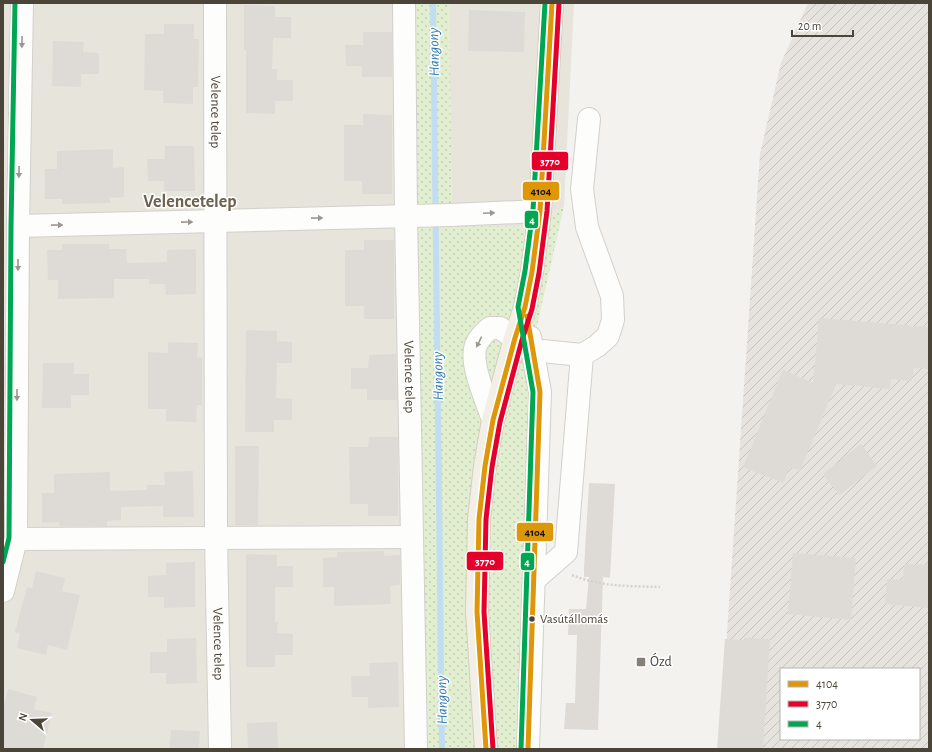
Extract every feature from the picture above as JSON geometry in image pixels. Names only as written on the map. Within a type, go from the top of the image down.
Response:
[{"type":"main road","points":[[486,749],[477,612],[479,519],[484,473],[493,420],[525,307],[532,272],[540,211],[552,3]]},
{"type":"street","points":[[3,591],[16,539],[18,226],[22,3]]},
{"type":"street","name":"Velence telep","points":[[215,3],[216,538],[220,749]]},
{"type":"street","name":"Velence telep","points":[[404,3],[414,216],[412,537],[416,749]]},
{"type":"street","points":[[493,420],[478,380],[475,363],[476,346],[482,335],[490,328],[500,328],[532,350],[582,355],[597,346],[608,336],[613,320],[612,296],[587,227],[582,189],[589,119]]},
{"type":"street","points":[[18,226],[450,215],[540,211]]},
{"type":"street","points":[[525,307],[540,392],[528,749]]},
{"type":"street","points":[[534,580],[566,552],[582,355]]},
{"type":"street","points":[[16,539],[412,537]]},
{"type":"path","points":[[610,586],[660,587]]},
{"type":"shaded area","points":[[3,3],[395,3],[422,749],[3,749]]},
{"type":"shaded area","points":[[449,3],[574,3],[564,206],[531,227],[452,225]]},
{"type":"shaded area","points":[[808,3],[929,3],[929,749],[719,749],[760,154],[781,63]]},
{"type":"green space","points":[[395,3],[449,3],[452,225],[531,227],[564,206],[528,366],[523,749],[422,749]]},
{"type":"building","points":[[244,5],[275,6],[275,17],[291,17],[291,38],[273,38],[272,69],[277,69],[277,80],[293,80],[293,101],[275,101],[275,114],[246,113]]},
{"type":"building","points":[[469,10],[525,12],[524,52],[468,51]]},
{"type":"building","points":[[164,24],[194,24],[194,39],[199,39],[198,87],[193,87],[193,104],[163,103],[163,91],[144,90],[145,34],[164,34]]},
{"type":"building","points":[[363,32],[392,32],[392,77],[362,77],[362,66],[346,66],[345,45],[363,45]]},
{"type":"building","points":[[53,41],[84,42],[83,52],[99,53],[99,74],[81,74],[81,87],[52,86]]},
{"type":"building","points":[[363,114],[392,115],[392,194],[362,194],[362,181],[344,181],[344,125],[363,125]]},
{"type":"building","points":[[165,146],[194,146],[195,191],[164,191],[164,181],[148,181],[147,159],[165,159]]},
{"type":"building","points":[[113,149],[113,168],[124,167],[124,197],[110,198],[110,203],[62,204],[62,199],[45,199],[45,169],[57,169],[57,151]]},
{"type":"building","points":[[364,240],[394,240],[394,319],[364,319],[364,306],[345,306],[345,250],[364,250]]},
{"type":"building","points":[[62,244],[109,244],[109,249],[126,249],[127,263],[167,262],[167,250],[196,249],[196,294],[166,295],[165,284],[149,284],[149,279],[114,279],[114,298],[58,299],[58,280],[48,280],[47,250],[62,250]]},
{"type":"building","points":[[819,318],[929,327],[929,369],[914,368],[912,381],[891,379],[890,389],[836,384],[800,471],[790,467],[783,483],[743,467],[783,370],[813,383]]},
{"type":"building","points":[[246,330],[277,331],[277,341],[292,342],[292,363],[277,363],[276,398],[292,399],[292,420],[274,420],[274,432],[245,432]]},
{"type":"building","points":[[168,342],[198,343],[197,357],[202,358],[202,405],[197,405],[196,422],[166,421],[166,409],[148,409],[148,352],[168,353]]},
{"type":"building","points":[[396,354],[397,400],[367,400],[367,389],[351,389],[351,368],[368,368],[369,355]]},
{"type":"building","points":[[43,363],[74,363],[74,374],[89,374],[89,395],[71,395],[71,408],[42,408]]},
{"type":"building","points":[[369,437],[398,437],[398,516],[368,516],[368,504],[350,504],[349,447],[368,447]]},
{"type":"building","points":[[861,444],[877,466],[839,495],[823,474]]},
{"type":"building","points":[[235,446],[259,446],[258,525],[235,525]]},
{"type":"building","points":[[193,471],[194,517],[163,517],[163,506],[121,507],[121,520],[107,521],[107,526],[60,526],[59,522],[42,523],[42,493],[54,493],[54,474],[110,472],[110,491],[147,490],[147,485],[165,485],[164,472]]},
{"type":"building","points":[[589,483],[615,484],[610,578],[603,577],[598,730],[564,729],[566,703],[575,703],[577,635],[568,635],[569,609],[586,609],[589,577],[584,577],[584,569]]},
{"type":"building","points":[[384,551],[384,556],[400,555],[400,585],[390,586],[391,604],[334,606],[334,587],[323,587],[323,558],[337,557],[337,552]]},
{"type":"building","points":[[793,553],[856,558],[851,620],[788,614]]},
{"type":"building","points":[[246,554],[277,555],[277,566],[293,566],[293,587],[275,587],[275,622],[278,622],[277,633],[293,634],[293,655],[275,655],[275,667],[246,667]]},
{"type":"building","points":[[195,562],[195,607],[164,608],[164,597],[148,597],[148,576],[166,575],[166,563]]},
{"type":"building","points":[[904,564],[929,565],[929,608],[885,604],[887,579],[903,580]]},
{"type":"building","points":[[36,571],[65,578],[62,591],[80,595],[67,650],[48,645],[46,655],[17,648],[20,634],[15,632],[27,587],[32,588]]},
{"type":"building","points":[[196,638],[197,683],[166,684],[166,673],[150,673],[150,652],[167,652],[167,639]]},
{"type":"building","points":[[744,638],[770,639],[763,749],[717,749],[725,639],[744,640]]},
{"type":"building","points":[[398,662],[399,707],[368,708],[368,697],[352,697],[351,676],[370,676],[369,663]]},
{"type":"building","points":[[8,689],[37,697],[34,709],[52,713],[43,749],[3,749],[3,708]]},
{"type":"building","points":[[277,722],[278,749],[248,749],[247,723]]},
{"type":"building","points":[[171,730],[200,731],[199,749],[169,749]]},
{"type":"waterway","name":"Hangony","points":[[433,3],[442,749]]},
{"type":"transit line","name":"4","points":[[3,562],[9,538],[11,226],[15,3]]},
{"type":"transit line","name":"4","points":[[521,749],[533,392],[518,307],[525,271],[533,210],[545,3]]},
{"type":"transit line","name":"4104","points":[[486,749],[477,612],[479,519],[485,466],[493,420],[525,307],[532,272],[540,211],[552,3]]},
{"type":"transit line","name":"3770","points":[[493,749],[484,612],[486,519],[492,467],[500,422],[532,309],[539,273],[547,211],[559,3]]},
{"type":"transit line","name":"4104","points":[[527,316],[540,392],[528,749]]},
{"type":"place","name":"Vasútállomás","points":[[532,619]]},
{"type":"place","name":"Ózd","points":[[641,662]]},
{"type":"district","name":"Velencetelep","points":[[190,202]]}]
